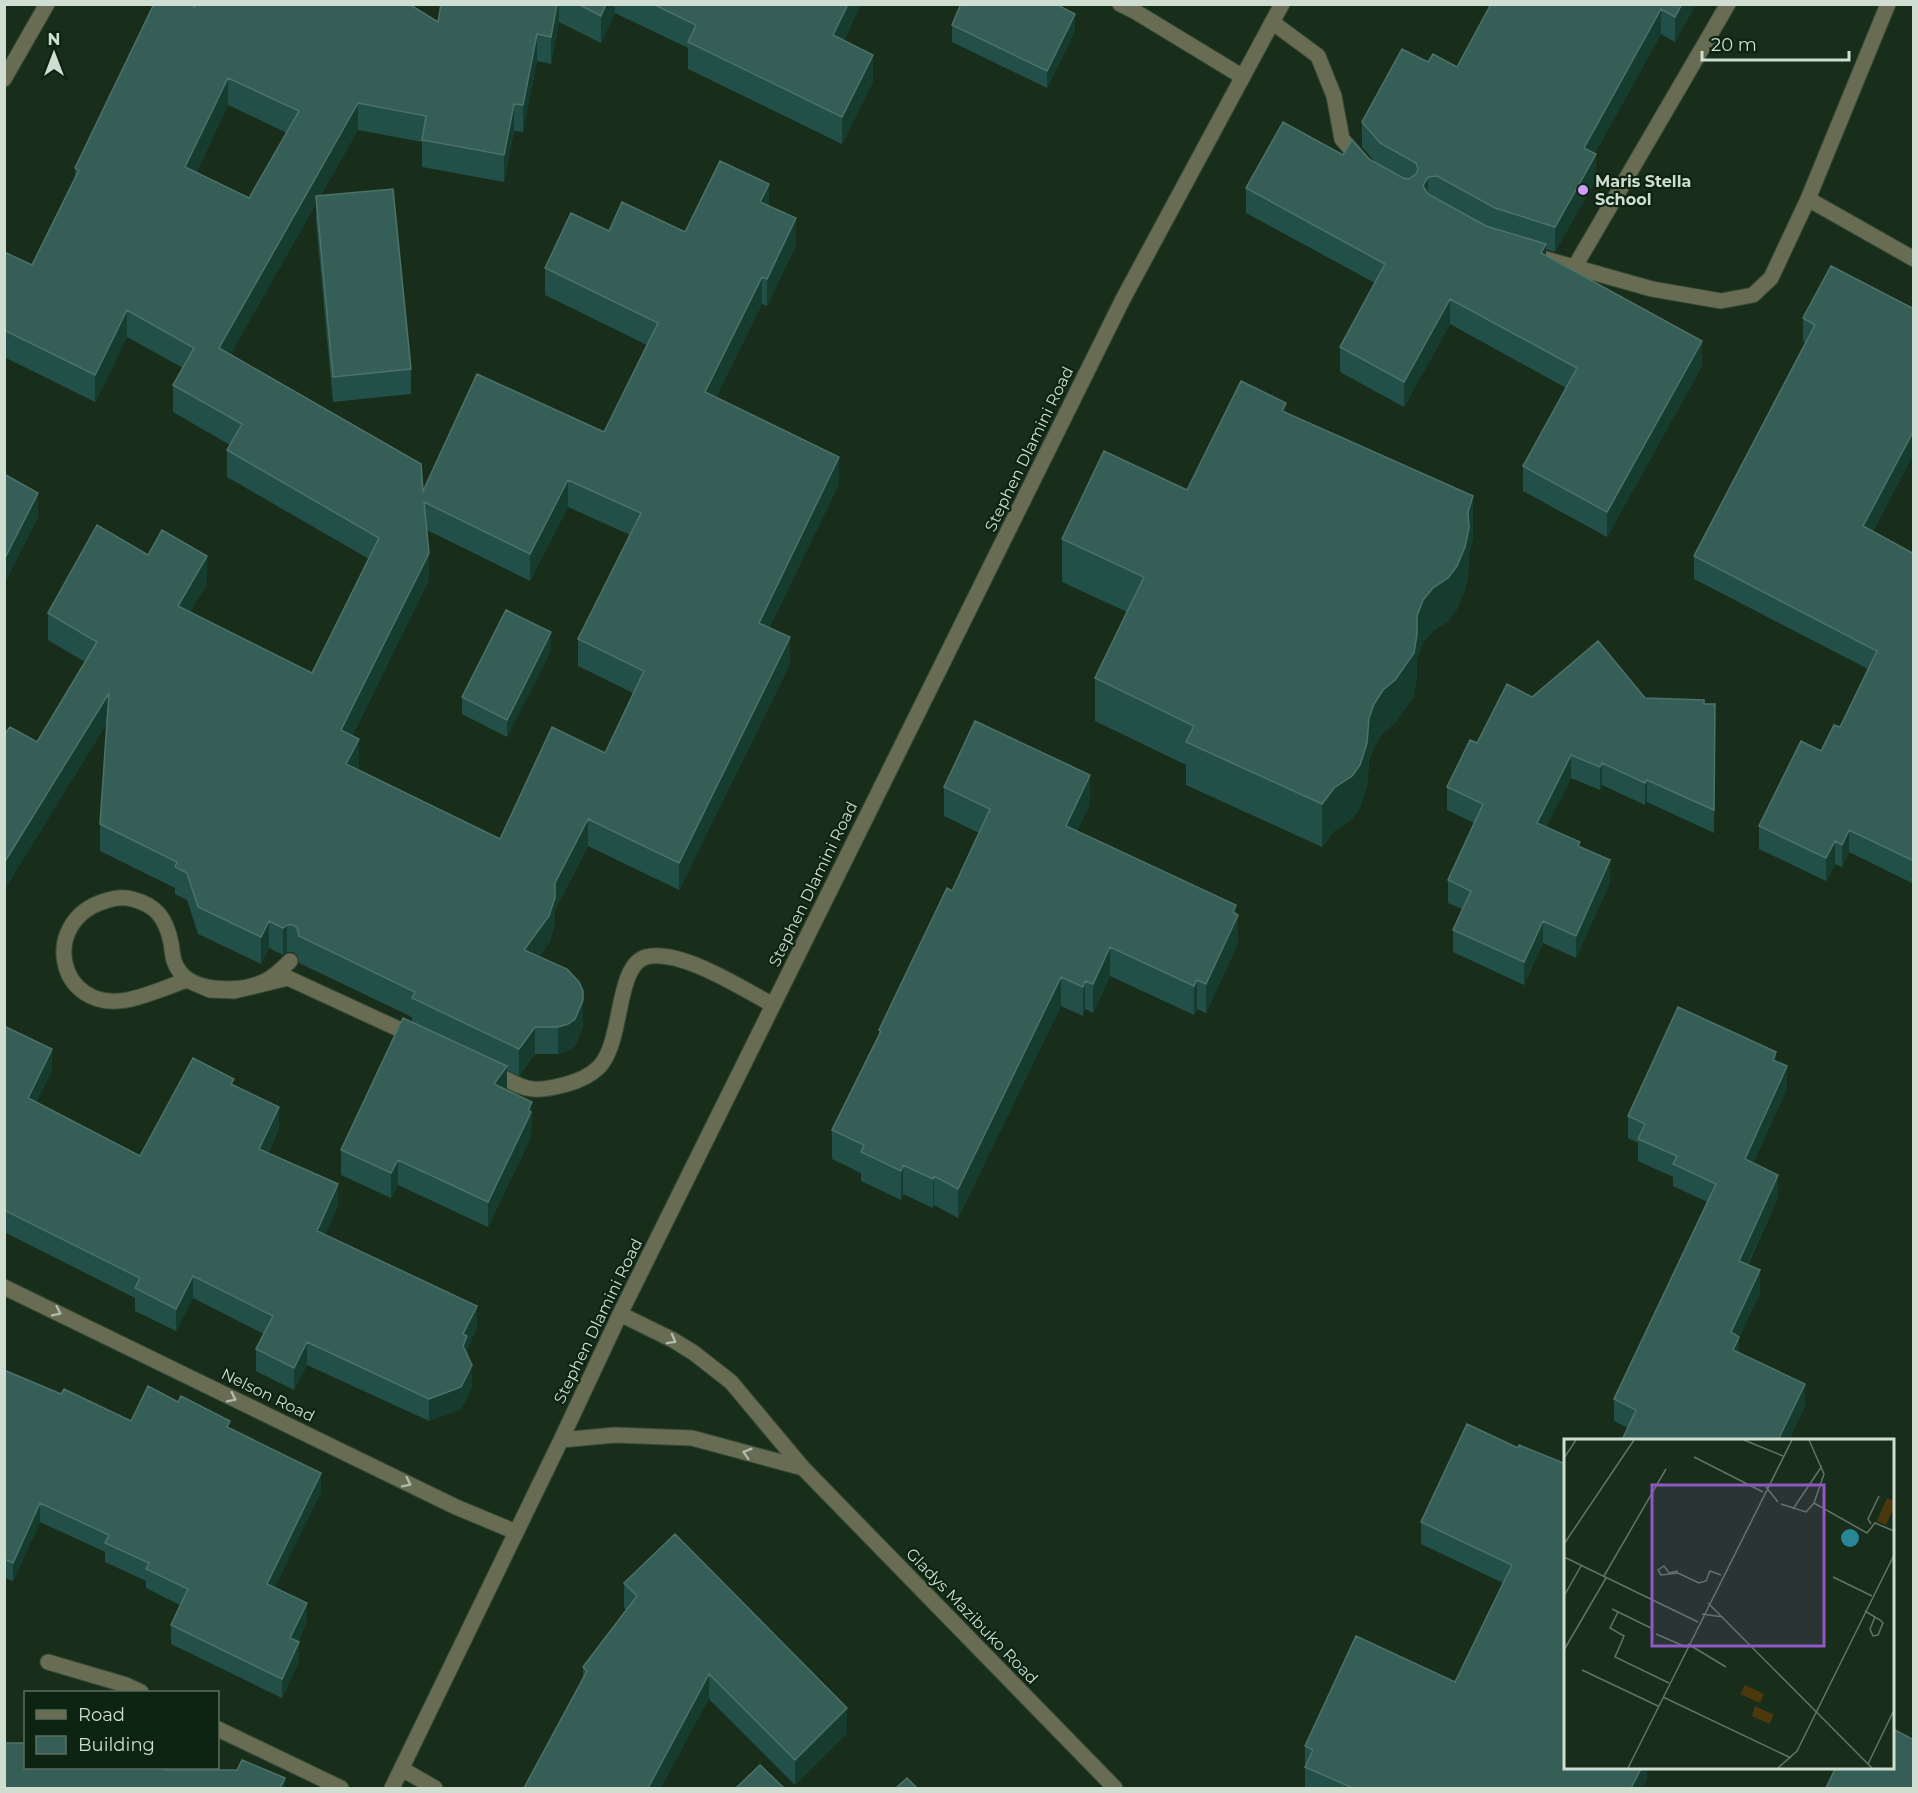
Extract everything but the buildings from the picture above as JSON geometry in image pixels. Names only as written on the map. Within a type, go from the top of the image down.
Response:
[{"type":"street","points":[[4,79],[47,4]]},
{"type":"street","points":[[1120,4],[1243,77]]},
{"type":"street","name":"Stephen Dlamini Road","points":[[392,1788],[620,1314],[1123,299],[1282,4]]},
{"type":"street","points":[[1574,268],[1728,4]]},
{"type":"street","points":[[1533,255],[1652,289],[1721,301],[1754,296],[1771,278],[1808,199],[1888,4]]},
{"type":"street","points":[[1272,22],[1318,56],[1334,96],[1342,139],[1374,176]]},
{"type":"street","points":[[1808,199],[1914,259]]},
{"type":"street","points":[[290,961],[266,981],[254,985],[235,989],[211,987],[194,982],[181,974],[173,961],[171,942],[164,918],[146,903],[128,898],[110,899],[94,904],[81,912],[68,928],[64,952],[66,969],[75,985],[85,995],[102,1000],[126,1000],[187,980],[210,990],[234,991],[288,978],[431,1044]]},
{"type":"street","points":[[474,1064],[525,1089],[547,1089],[579,1080],[599,1067],[608,1053],[616,1029],[626,978],[634,964],[646,957],[664,956],[689,961],[773,1005]]},
{"type":"street","name":"Nelson Road","points":[[4,1287],[456,1507],[516,1532]]},
{"type":"street","name":"Gladys Mazibuko Road","points":[[620,1314],[687,1349],[731,1382],[803,1468],[1115,1788]]},
{"type":"street","points":[[561,1440],[615,1435],[692,1438],[803,1468]]},
{"type":"street","points":[[48,1662],[126,1685],[139,1691]]},
{"type":"street","points":[[219,1729],[341,1788]]},
{"type":"street","points":[[402,1769],[435,1788]]},
{"type":"place","name":"Maris Stella School","points":[[1583,190]]}]
